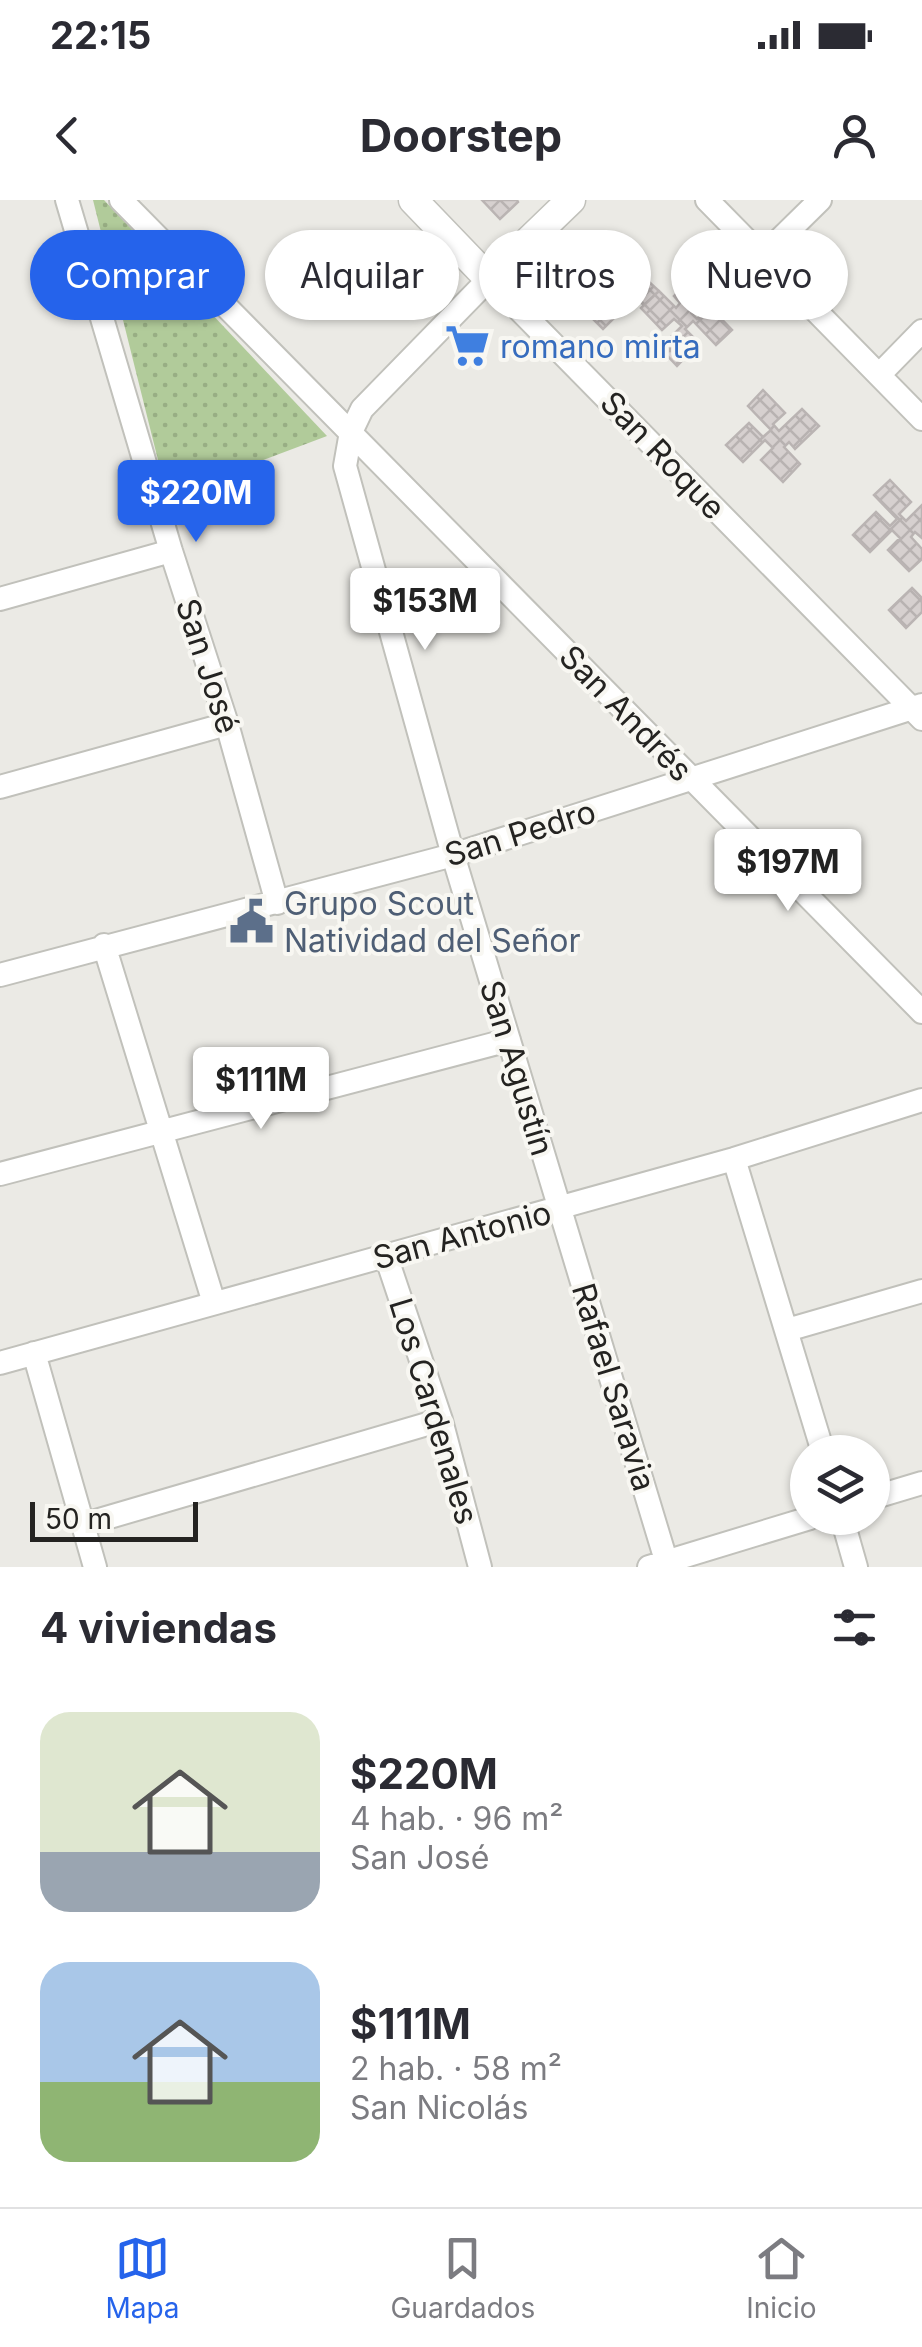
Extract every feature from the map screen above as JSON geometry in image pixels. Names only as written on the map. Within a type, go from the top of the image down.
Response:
[{"type":"street","name":"San José","points":[[67,200],[171,551],[228,724],[277,903]]},
{"type":"street","name":"San Andrés","points":[[121,200],[922,1012]]},
{"type":"street","name":"San Roque","points":[[413,200],[479,268]]},
{"type":"street","points":[[539,230],[571,200]]},
{"type":"street","points":[[707,200],[736,230]]},
{"type":"street","points":[[789,230],[820,200]]},
{"type":"street","points":[[350,432],[362,410],[479,288]]},
{"type":"street","name":"San Roque","points":[[531,320],[919,711]]},
{"type":"street","points":[[824,320],[922,419]]},
{"type":"street","points":[[878,375],[922,331]]},
{"type":"street","name":"San Agustín","points":[[350,432],[345,466],[454,855],[559,1208]]},
{"type":"street","points":[[2,592],[171,551]]},
{"type":"street","name":"San Pedro","points":[[0,975],[454,855],[919,711]]},
{"type":"street","points":[[0,787],[228,724]]},
{"type":"street","points":[[104,946],[214,1303]]},
{"type":"street","points":[[0,1174],[509,1040]]},
{"type":"street","name":"San Antonio","points":[[0,1363],[734,1159],[922,1100]]},
{"type":"street","points":[[734,1159],[818,1435]]},
{"type":"street","name":"Rafael Saravia","points":[[559,1208],[661,1565]]},
{"type":"street","name":"Los Cardenales","points":[[386,1256],[441,1420],[480,1567]]},
{"type":"street","points":[[787,1330],[922,1290]]},
{"type":"street","points":[[34,1353],[95,1567]]},
{"type":"street","points":[[82,1524],[441,1420]]},
{"type":"street","points":[[890,1493],[922,1484]]},
{"type":"street","points":[[661,1565],[790,1524]]},
{"type":"street","points":[[847,1535],[856,1567]]},
{"type":"green space","points":[[93,200],[104,200],[132,230],[100,230]]},
{"type":"green space","points":[[123,320],[217,320],[327,436],[167,496]]},
{"type":"building","points":[[482,200],[517,200],[518,202],[500,219]]},
{"type":"building","points":[[659,291],[671,303],[673,320],[662,330],[651,318],[651,299]]},
{"type":"building","points":[[594,320],[612,320],[603,329]]},
{"type":"building","points":[[675,320],[722,320],[732,330],[716,345],[693,321],[685,329],[699,343],[677,366],[660,348],[682,326]]},
{"type":"building","points":[[763,390],[785,413],[773,424],[779,431],[802,409],[819,426],[795,449],[789,442],[784,447],[800,464],[783,482],[761,460],[773,448],[765,440],[743,462],[726,445],[749,423],[763,437],[771,430],[748,406]]},
{"type":"building","points":[[890,480],[911,502],[899,514],[906,521],[922,505],[922,538],[915,532],[911,537],[922,549],[922,559],[909,571],[888,550],[900,538],[892,530],[870,552],[853,535],[876,512],[890,526],[897,519],[874,495]]},
{"type":"building","points":[[912,588],[922,598],[922,612],[906,628],[889,610]]},
{"type":"place","name":"romano mirta","points":[[467,346]]},
{"type":"place","name":"Grupo Scout Natividad del Señor","points":[[251,921]]}]
